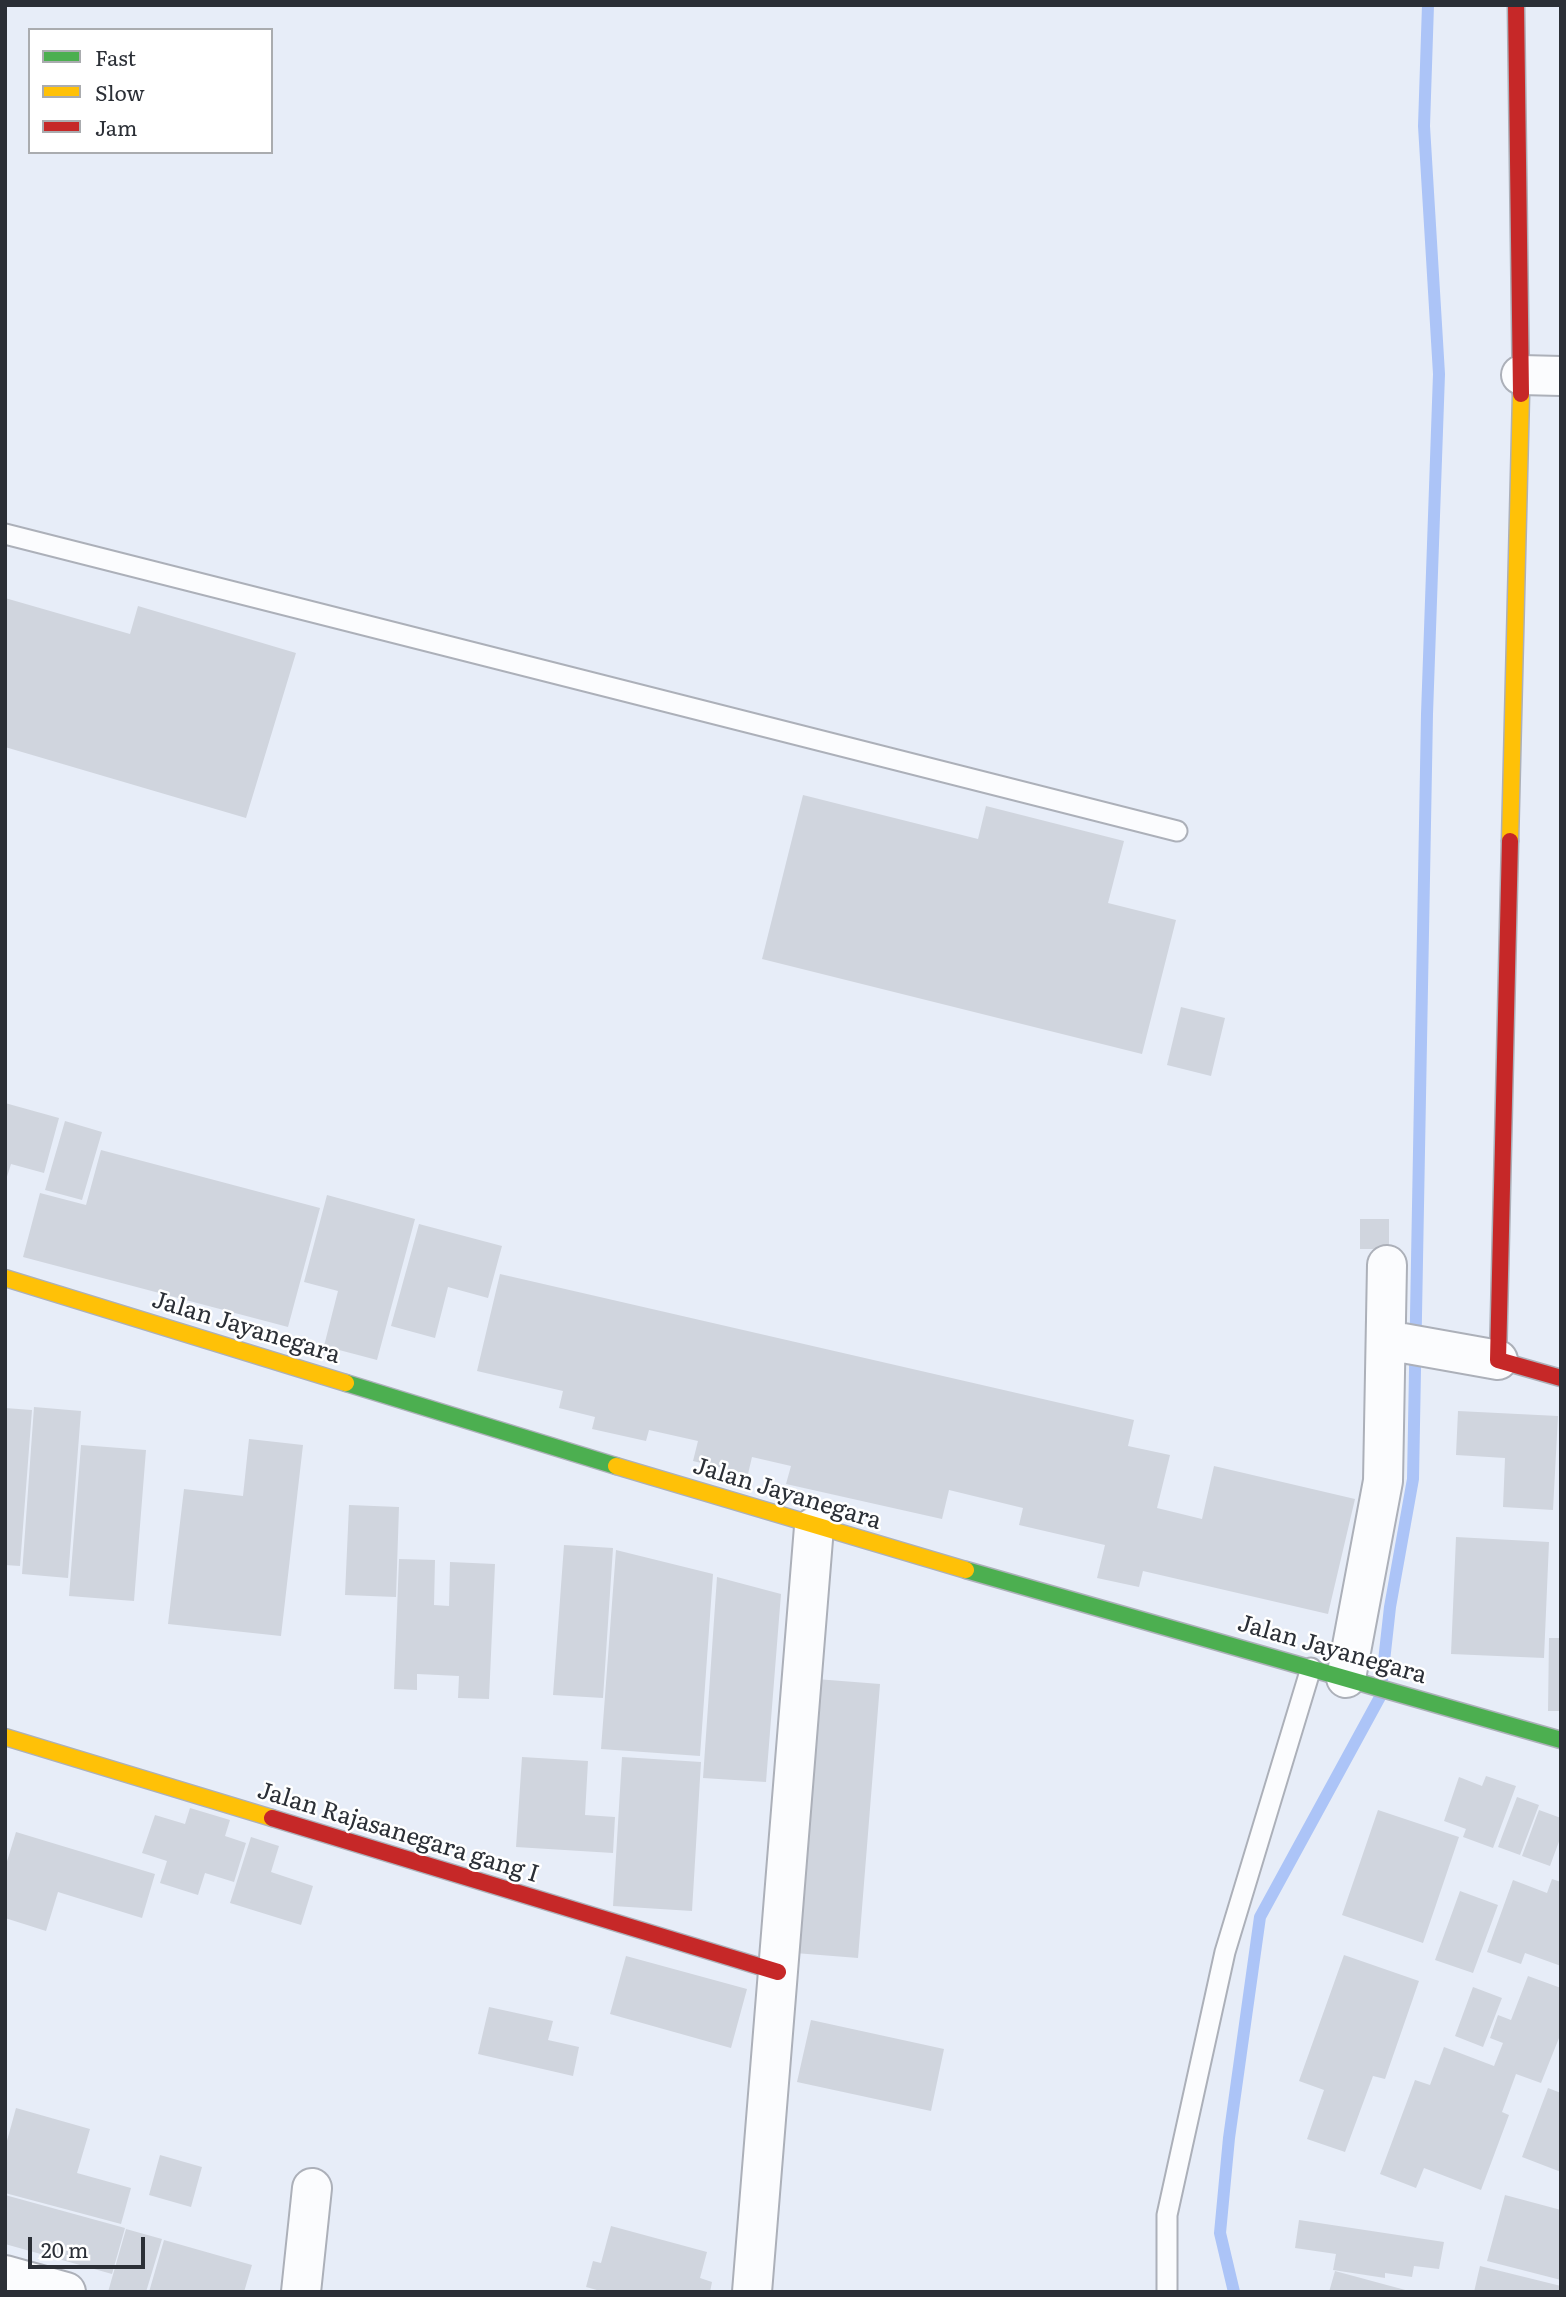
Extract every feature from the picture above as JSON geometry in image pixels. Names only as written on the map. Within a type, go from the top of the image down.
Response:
[{"type":"street","points":[[1485,1358],[1521,375],[1516,5]]},
{"type":"street","points":[[1521,375],[1561,376]]},
{"type":"street","points":[[1339,1676],[1383,1481],[1395,1342],[1387,1265]]},
{"type":"street","name":"Jalan Jayanegara","points":[[5,1278],[814,1527],[1561,1740]]},
{"type":"street","points":[[1395,1342],[1485,1358],[1561,1378]]},
{"type":"street","points":[[752,2292],[814,1527]]},
{"type":"street","name":"Jalan Rajasanegara gang I","points":[[5,1737],[778,1972]]},
{"type":"street","points":[[301,2292],[312,2188]]},
{"type":"street","points":[[5,2275],[66,2292]]},
{"type":"lane","points":[[5,534],[1177,831]]},
{"type":"lane","points":[[1167,2292],[1167,2215],[1225,1952],[1339,1676]]},
{"type":"building","points":[[5,598],[130,634],[138,606],[296,653],[246,818],[5,747]]},
{"type":"building","points":[[803,795],[978,839],[986,806],[1124,841],[1108,903],[1176,920],[1142,1054],[762,959]]},
{"type":"building","points":[[1181,1007],[1225,1018],[1211,1076],[1167,1065]]},
{"type":"building","points":[[5,1103],[59,1118],[44,1173],[11,1164],[5,1183]]},
{"type":"building","points":[[65,1121],[102,1132],[82,1200],[45,1190]]},
{"type":"building","points":[[101,1150],[320,1208],[288,1327],[23,1257],[40,1193],[86,1205]]},
{"type":"building","points":[[327,1195],[415,1219],[377,1360],[324,1346],[338,1291],[304,1282]]},
{"type":"building","points":[[1360,1219],[1389,1219],[1389,1249],[1360,1249]]},
{"type":"building","points":[[419,1224],[502,1246],[488,1298],[448,1287],[435,1338],[391,1326]]},
{"type":"building","points":[[500,1274],[1134,1420],[1128,1446],[1170,1455],[1157,1508],[1202,1519],[1214,1466],[1355,1499],[1328,1614],[1143,1571],[1139,1587],[1097,1578],[1105,1545],[1019,1525],[1023,1508],[949,1490],[942,1519],[786,1484],[791,1466],[752,1457],[748,1474],[693,1461],[698,1441],[649,1430],[646,1441],[592,1429],[595,1417],[559,1408],[563,1391],[477,1371]]},
{"type":"building","points":[[34,1407],[81,1411],[68,1578],[22,1574]]},
{"type":"building","points":[[5,1408],[32,1410],[20,1566],[5,1565]]},
{"type":"building","points":[[1458,1411],[1558,1416],[1553,1510],[1503,1507],[1505,1458],[1456,1455]]},
{"type":"building","points":[[249,1439],[303,1445],[281,1636],[168,1624],[184,1489],[243,1496]]},
{"type":"building","points":[[81,1445],[146,1450],[134,1601],[69,1596]]},
{"type":"building","points":[[349,1505],[399,1507],[396,1597],[345,1595]]},
{"type":"building","points":[[1456,1537],[1549,1542],[1544,1658],[1451,1654]]},
{"type":"building","points":[[564,1545],[613,1548],[603,1698],[553,1695]]},
{"type":"building","points":[[616,1550],[713,1574],[700,1756],[601,1749]]},
{"type":"building","points":[[399,1559],[435,1560],[434,1605],[449,1606],[450,1562],[495,1564],[489,1699],[458,1698],[459,1676],[417,1674],[417,1690],[394,1689]]},
{"type":"building","points":[[717,1577],[781,1594],[766,1782],[703,1778]]},
{"type":"building","points":[[1549,1638],[1561,1638],[1561,1711],[1548,1711]]},
{"type":"building","points":[[816,1679],[880,1684],[858,1958],[795,1953]]},
{"type":"building","points":[[522,1757],[588,1761],[585,1815],[615,1817],[613,1853],[516,1847]]},
{"type":"building","points":[[622,1757],[701,1762],[692,1911],[613,1906]]},
{"type":"building","points":[[1486,1776],[1516,1786],[1493,1848],[1463,1837],[1466,1829],[1444,1821],[1459,1777],[1482,1786]]},
{"type":"building","points":[[1517,1797],[1539,1805],[1520,1855],[1498,1847]]},
{"type":"building","points":[[190,1808],[230,1820],[225,1836],[246,1843],[234,1882],[205,1873],[198,1895],[160,1883],[167,1861],[142,1853],[155,1815],[185,1824]]},
{"type":"building","points":[[1378,1810],[1459,1837],[1423,1943],[1342,1915]]},
{"type":"building","points":[[1539,1810],[1561,1818],[1561,1836],[1550,1866],[1522,1856]]},
{"type":"building","points":[[16,1832],[155,1874],[142,1918],[58,1892],[46,1931],[5,1918],[5,1868]]},
{"type":"building","points":[[251,1837],[279,1846],[271,1872],[313,1886],[301,1925],[230,1903]]},
{"type":"building","points":[[1552,1879],[1561,1882],[1561,1966],[1525,1953],[1521,1964],[1487,1952],[1513,1880],[1547,1893]]},
{"type":"building","points":[[1460,1891],[1498,1905],[1473,1973],[1435,1960]]},
{"type":"building","points":[[1344,1955],[1419,1981],[1385,2079],[1373,2076],[1345,2152],[1307,2139],[1324,2090],[1299,2081]]},
{"type":"building","points":[[626,1956],[747,1989],[731,2048],[610,2014]]},
{"type":"building","points":[[1528,1976],[1561,1988],[1561,2033],[1541,2083],[1516,2074],[1502,2112],[1509,2115],[1481,2190],[1424,2168],[1416,2188],[1380,2174],[1415,2080],[1430,2085],[1444,2047],[1494,2066],[1503,2043],[1490,2038],[1498,2015],[1511,2020]]},
{"type":"building","points":[[1473,1987],[1502,1998],[1483,2047],[1455,2036]]},
{"type":"building","points":[[489,2007],[553,2021],[548,2040],[579,2047],[573,2076],[478,2054]]},
{"type":"building","points":[[811,2020],[944,2049],[931,2111],[797,2082]]},
{"type":"building","points":[[1548,2088],[1561,2093],[1561,2172],[1522,2157]]},
{"type":"building","points":[[16,2108],[90,2129],[77,2173],[131,2188],[121,2224],[5,2193],[5,2148]]},
{"type":"building","points":[[160,2155],[202,2167],[191,2207],[149,2195]]},
{"type":"building","points":[[5,2195],[125,2228],[112,2274],[5,2244]]},
{"type":"building","points":[[1505,2195],[1561,2210],[1561,2280],[1487,2261]]},
{"type":"building","points":[[1299,2220],[1444,2242],[1439,2269],[1414,2266],[1412,2277],[1385,2273],[1385,2278],[1333,2270],[1336,2254],[1295,2248]]},
{"type":"building","points":[[611,2226],[707,2252],[700,2278],[712,2282],[710,2292],[604,2292],[586,2287],[593,2261],[601,2263]]},
{"type":"building","points":[[126,2229],[162,2239],[146,2292],[108,2292]]},
{"type":"building","points":[[164,2240],[252,2265],[244,2292],[149,2292]]},
{"type":"building","points":[[1480,2266],[1561,2286],[1561,2292],[1474,2292]]},
{"type":"building","points":[[1335,2271],[1409,2291],[1409,2292],[1329,2292]]},
{"type":"waterway","points":[[1234,2292],[1220,2233],[1229,2138],[1260,1917],[1380,1697],[1390,1607],[1413,1479],[1427,714],[1439,374],[1424,126],[1428,5]]},
{"type":"traffic: fast","points":[[346,1383],[616,1466]]},
{"type":"traffic: fast","points":[[966,1570],[1561,1740]]},
{"type":"traffic: slow","points":[[1510,841],[1521,394]]},
{"type":"traffic: slow","points":[[5,1278],[346,1383]]},
{"type":"traffic: slow","points":[[616,1466],[966,1570]]},
{"type":"traffic: slow","points":[[5,1737],[272,1818]]},
{"type":"traffic: jam","points":[[1516,5],[1521,394]]},
{"type":"traffic: jam","points":[[1510,841],[1498,1360],[1561,1378]]},
{"type":"traffic: jam","points":[[272,1818],[778,1972]]}]
